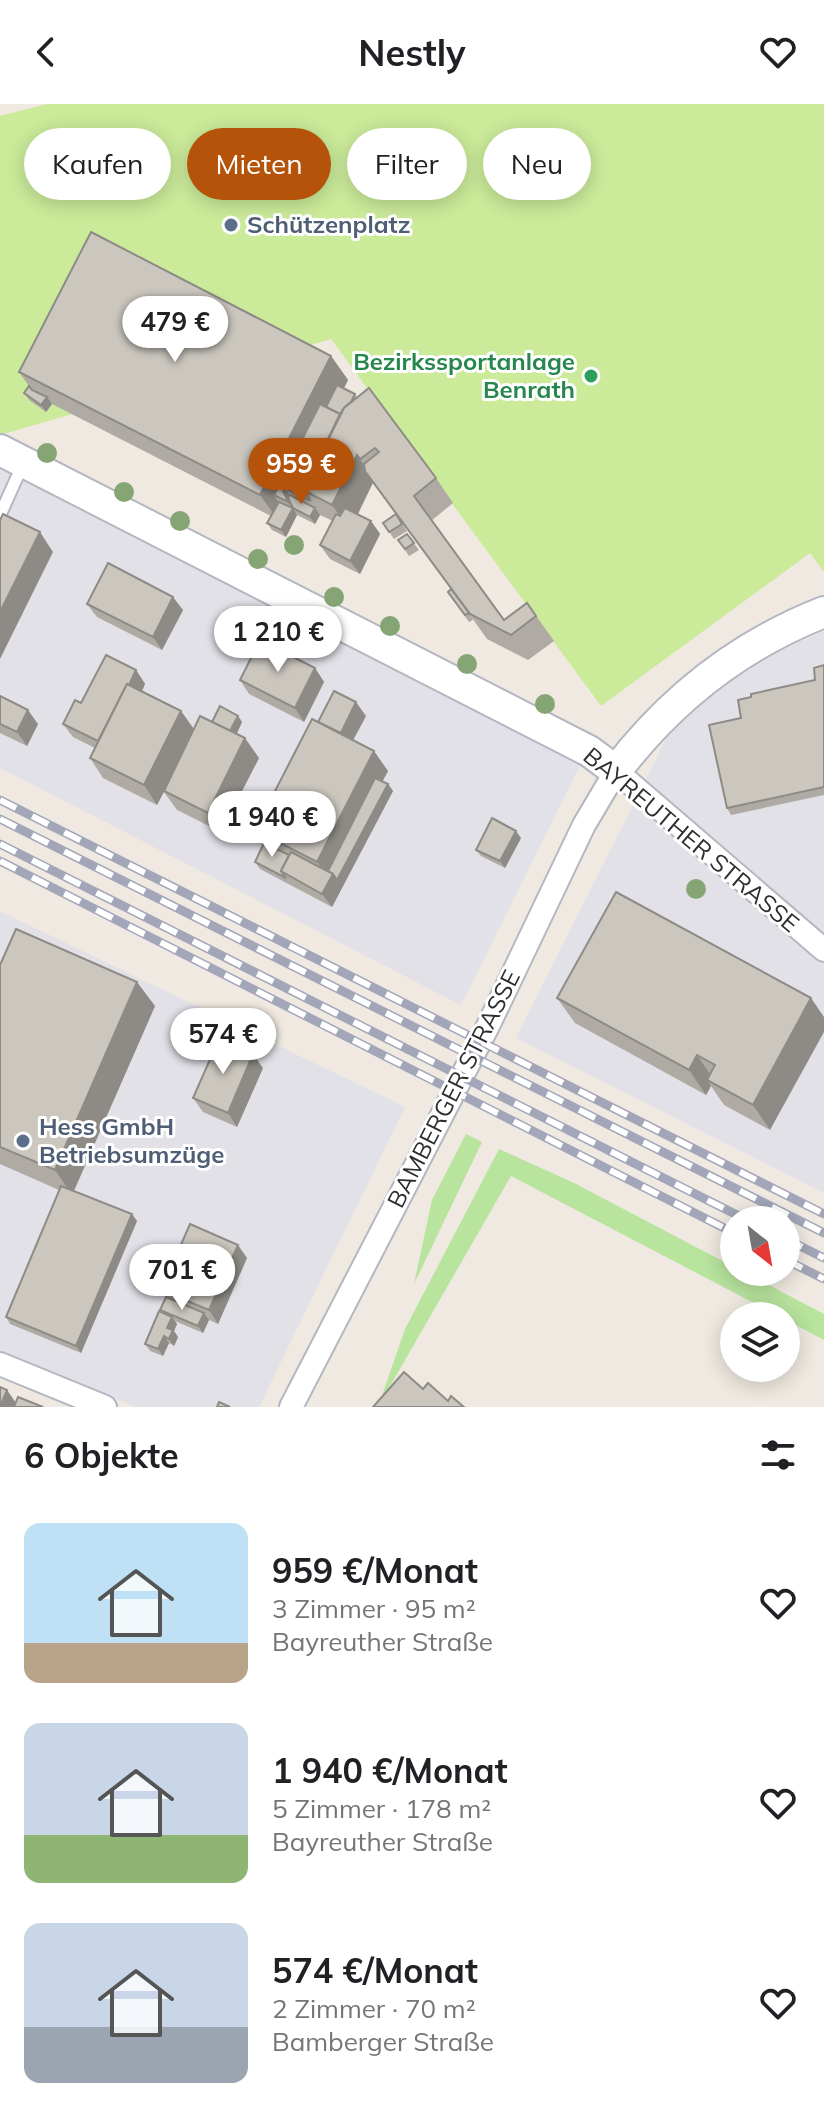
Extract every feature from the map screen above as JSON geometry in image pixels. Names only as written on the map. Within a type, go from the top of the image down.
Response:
[{"type":"street","name":"BAYREUTHER STRASSE","points":[[12,456],[589,751],[824,950]]},
{"type":"street","points":[[616,771],[680,699],[768,637],[824,612]]},
{"type":"street","name":"BAMBERGER STRASSE","points":[[291,1407],[488,1026],[584,825],[616,771]]},
{"type":"street","points":[[0,1364],[105,1407]]},
{"type":"lane","points":[[0,515],[12,456]]},
{"type":"shaded area","points":[[0,461],[583,760],[461,1005],[0,768]]},
{"type":"shaded area","points":[[824,631],[824,1193],[516,1038],[671,729],[718,686],[785,648]]},
{"type":"shaded area","points":[[0,911],[405,1107],[259,1407],[135,1407],[0,1350]]},
{"type":"green space","name":"Bezirkssportanlage Benrath","points":[[47,104],[824,104],[824,572],[810,553],[601,706],[331,339],[0,435],[0,116]]},
{"type":"green space","points":[[466,1134],[482,1142],[414,1284],[432,1200]]},
{"type":"green space","points":[[499,1149],[574,1183],[720,1260],[720,1285],[511,1176],[378,1407],[405,1329]]},
{"type":"green space","points":[[722,1286],[771,1286],[824,1314],[824,1340],[800,1327],[800,1302],[752,1302]]},
{"type":"building","points":[[91,232],[331,356],[260,495],[19,372]]},
{"type":"building","points":[[337,385],[355,394],[340,414],[326,407]]},
{"type":"building","points":[[29,386],[47,397],[41,405],[24,393]]},
{"type":"building","points":[[369,388],[436,478],[414,496],[504,620],[527,603],[536,616],[511,635],[470,614],[365,471],[364,464],[379,452],[375,448],[360,459],[357,455],[332,505],[303,490],[344,408]]},
{"type":"building","points":[[320,404],[340,414],[303,490],[311,501],[285,488],[283,491],[288,502],[274,495]]},
{"type":"building","points":[[290,495],[315,508],[310,517],[293,508]]},
{"type":"building","points":[[279,502],[293,508],[281,530],[267,523]]},
{"type":"building","points":[[345,508],[371,521],[350,561],[320,545],[336,514],[340,516]]},
{"type":"building","points":[[3,514],[40,532],[0,612],[0,520]]},
{"type":"building","points":[[396,514],[402,524],[389,532],[383,523]]},
{"type":"building","points":[[407,534],[414,543],[405,549],[398,540]]},
{"type":"building","points":[[108,563],[173,597],[153,637],[87,604]]},
{"type":"building","points":[[451,589],[469,613],[465,615],[448,592]]},
{"type":"building","points":[[260,640],[315,668],[295,708],[240,680]]},
{"type":"building","points":[[106,655],[136,670],[98,741],[63,724],[75,700],[81,703]]},
{"type":"building","points":[[824,665],[824,787],[727,808],[709,725],[741,718],[738,700],[751,697],[751,694],[815,680],[814,668]]},
{"type":"building","points":[[127,684],[181,711],[144,785],[90,758]]},
{"type":"building","points":[[334,691],[356,702],[341,733],[318,722]]},
{"type":"building","points":[[0,696],[28,710],[17,732],[0,724]]},
{"type":"building","points":[[220,706],[238,716],[230,731],[212,722]]},
{"type":"building","points":[[200,716],[245,738],[208,813],[164,791]]},
{"type":"building","points":[[312,719],[374,751],[317,862],[255,830]]},
{"type":"building","points":[[375,778],[388,784],[337,880],[328,871]]},
{"type":"building","points":[[492,818],[516,831],[500,861],[476,850]]},
{"type":"building","points":[[264,843],[289,855],[281,871],[286,878],[255,862]]},
{"type":"building","points":[[291,852],[333,874],[322,894],[281,871]]},
{"type":"building","points":[[616,892],[811,998],[753,1105],[707,1080],[715,1065],[697,1055],[689,1070],[557,998]]},
{"type":"building","points":[[16,929],[137,982],[55,1170],[0,1147],[0,965]]},
{"type":"building","points":[[219,1039],[253,1054],[228,1113],[193,1098]]},
{"type":"building","points":[[61,1186],[132,1214],[76,1346],[6,1317]]},
{"type":"building","points":[[190,1224],[238,1245],[209,1310],[161,1290]]},
{"type":"building","points":[[166,1297],[204,1313],[198,1326],[160,1310]]},
{"type":"building","points":[[159,1311],[172,1317],[167,1328],[173,1330],[169,1339],[164,1336],[158,1349],[145,1344]]},
{"type":"building","points":[[404,1372],[423,1389],[428,1383],[448,1401],[451,1396],[464,1407],[373,1407]]},
{"type":"building","points":[[0,1387],[7,1390],[0,1407]]},
{"type":"building","points":[[18,1397],[43,1407],[14,1407]]},
{"type":"railway","points":[[0,800],[824,1214]]},
{"type":"railway","points":[[0,819],[824,1233]]},
{"type":"railway","points":[[0,844],[720,1206]]},
{"type":"railway","points":[[0,861],[720,1226]]},
{"type":"railway","points":[[800,1246],[824,1258]]},
{"type":"railway","points":[[800,1267],[824,1279]]},
{"type":"place","name":"Schützenplatz","points":[[231,225]]},
{"type":"place","name":"Bezirkssportanlage Benrath","points":[[591,376]]},
{"type":"place","name":"Hess GmbH Betriebsumzüge","points":[[23,1141]]}]
